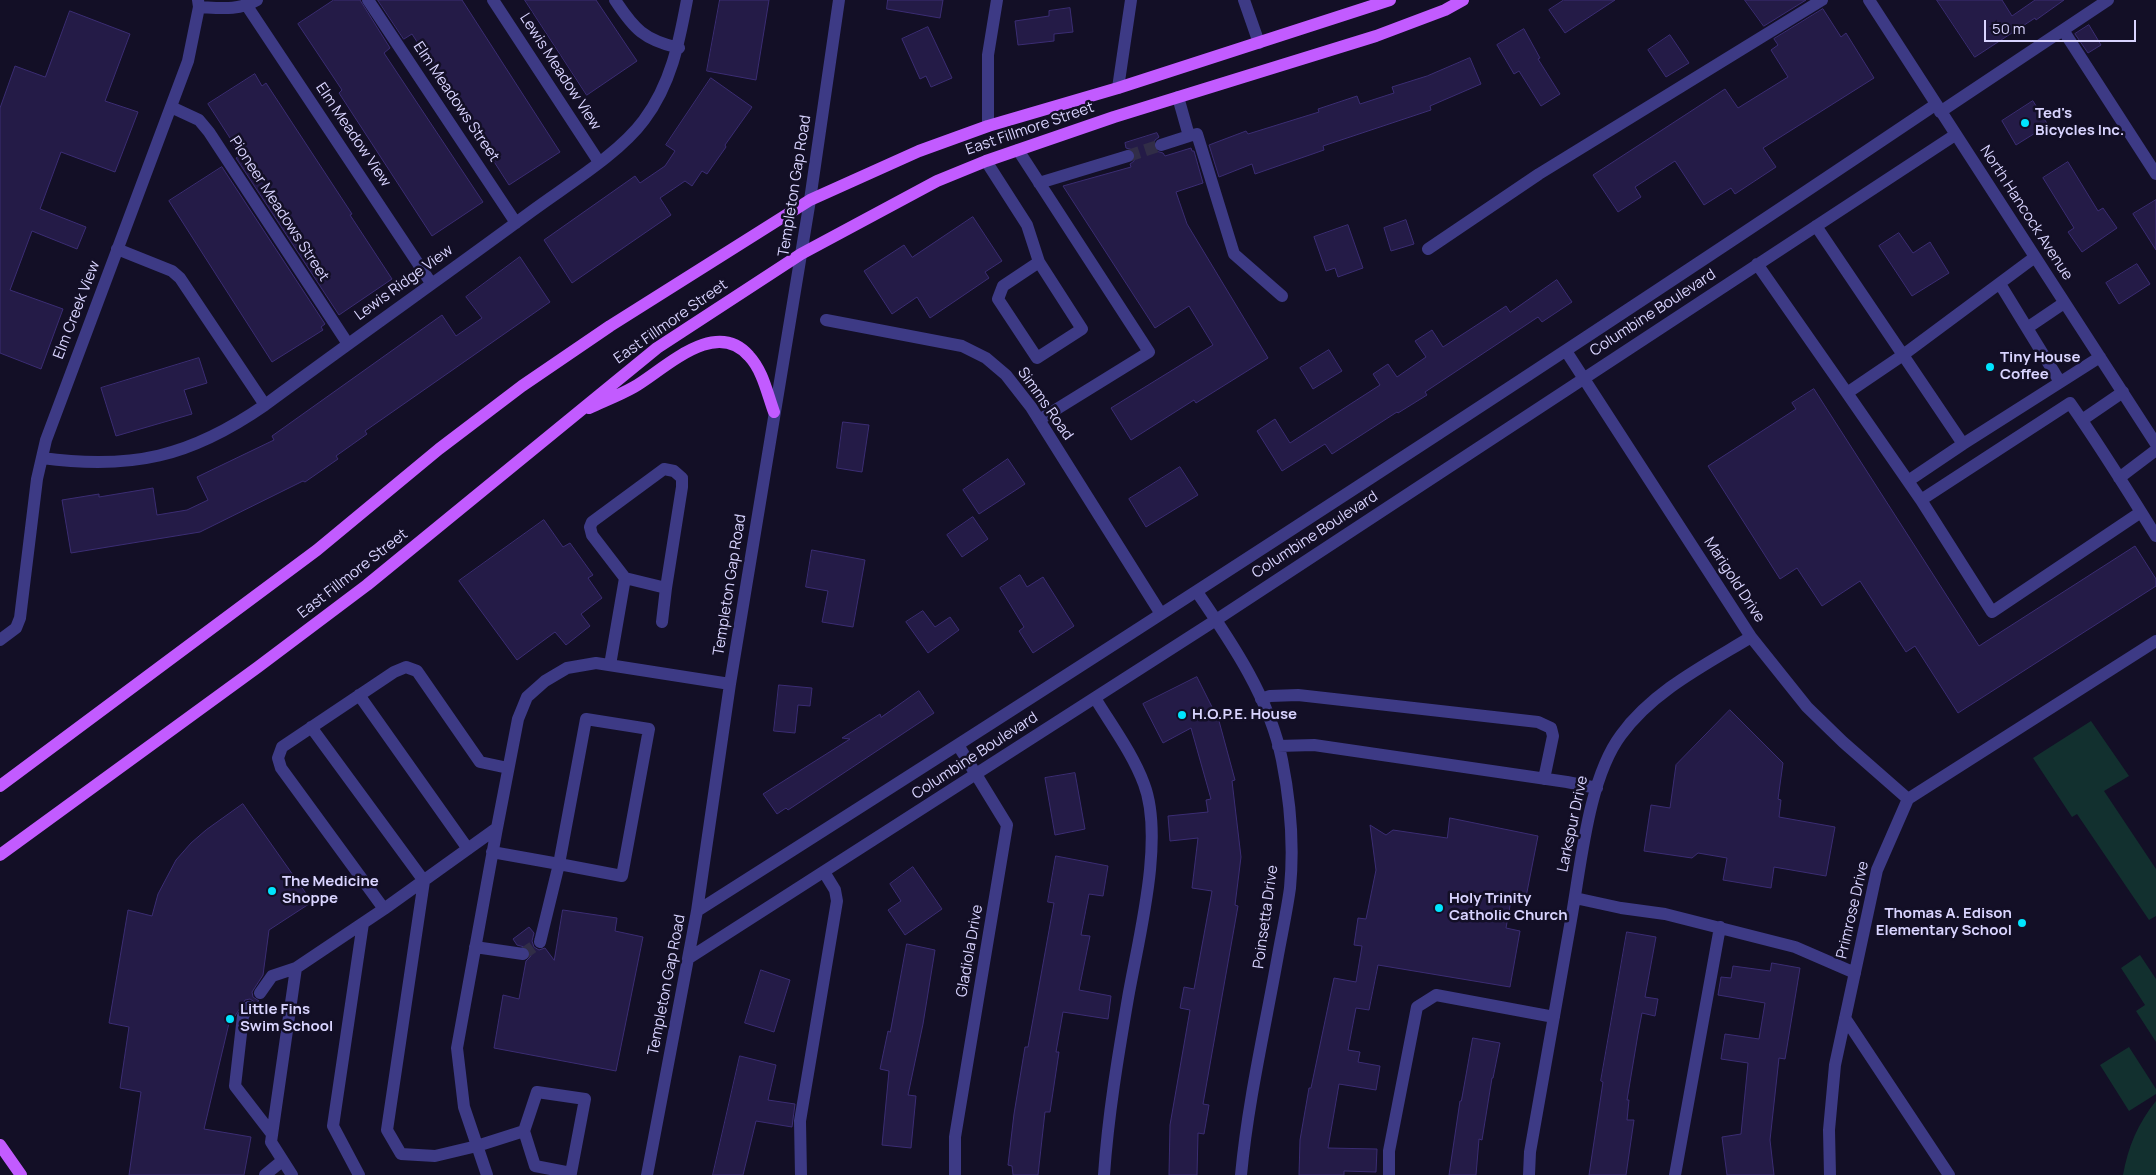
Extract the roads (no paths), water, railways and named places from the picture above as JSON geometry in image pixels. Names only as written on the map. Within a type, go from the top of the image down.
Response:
[{"type":"main road","name":"East Fillmore Street","points":[[0,786],[317,550],[439,449],[522,386],[618,321],[810,200],[919,151],[988,126],[1118,88],[1390,0]]},
{"type":"main road","name":"East Fillmore Street","points":[[0,855],[367,585],[657,348],[801,254],[937,181],[986,161],[1178,97],[1376,36],[1445,10],[1463,0]]},
{"type":"main road","points":[[571,417],[634,387],[684,354],[700,345],[712,342],[727,343],[748,354],[761,376],[774,412]]},
{"type":"main road","points":[[0,1145],[21,1175]]},
{"type":"street","name":"Elm Meadows Street","points":[[368,0],[516,223]]},
{"type":"street","name":"Lewis Meadow View","points":[[493,0],[599,162]]},
{"type":"street","points":[[615,0],[631,24],[644,35],[662,44],[678,48]]},
{"type":"street","name":"Lewis Ridge View","points":[[42,458],[80,463],[118,463],[154,458],[216,436],[265,405],[623,143],[643,122],[657,101],[669,76],[678,48],[687,0]]},
{"type":"street","name":"Templeton Gap Road","points":[[647,1175],[697,911],[730,684],[810,200],[839,0]]},
{"type":"street","points":[[988,126],[988,55],[997,0]]},
{"type":"street","points":[[1118,88],[1131,0]]},
{"type":"street","points":[[1244,0],[1259,43]]},
{"type":"street","points":[[1428,249],[1539,174],[1822,0]]},
{"type":"street","name":"North Hancock Avenue","points":[[1869,0],[1937,108],[2156,444]]},
{"type":"street","name":"Columbine Boulevard","points":[[697,911],[1198,592],[1937,108],[2108,0]]},
{"type":"street","points":[[198,4],[234,9],[252,3]]},
{"type":"street","name":"Elm Meadow View","points":[[252,3],[432,283]]},
{"type":"street","name":"Elm Creek View","points":[[4,638],[16,628],[20,618],[37,479],[46,440],[188,62],[198,4]]},
{"type":"street","points":[[2063,30],[2156,174]]},
{"type":"street","points":[[1178,97],[1189,136]]},
{"type":"street","name":"Pioneer Meadows Street","points":[[170,106],[199,120],[210,132],[348,344]]},
{"type":"street","points":[[1161,145],[1197,134],[1234,254],[1282,296]]},
{"type":"street","name":"Columbine Boulevard","points":[[689,958],[1216,620],[1955,135]]},
{"type":"street","points":[[1018,150],[1149,352],[1039,420]]},
{"type":"street","points":[[1040,183],[1128,156]]},
{"type":"street","points":[[986,161],[1026,225],[1039,262],[1082,329],[1037,358],[998,299],[1003,286],[1039,262]]},
{"type":"street","points":[[1816,226],[1963,444]]},
{"type":"street","points":[[117,249],[172,271],[180,278],[265,405]]},
{"type":"street","points":[[1847,393],[1903,355],[2035,257]]},
{"type":"street","points":[[1757,264],[1921,500],[1992,612],[2141,512]]},
{"type":"street","points":[[2000,284],[2060,382]]},
{"type":"street","points":[[2027,328],[2064,303]]},
{"type":"street","name":"Simms Road","points":[[826,320],[962,346],[986,358],[1006,375],[1039,420],[1161,614]]},
{"type":"street","name":"Marigold Drive","points":[[1566,351],[1750,637],[1807,707],[1908,800]]},
{"type":"street","points":[[1908,481],[2100,357]]},
{"type":"street","points":[[2082,420],[2123,392]]},
{"type":"street","points":[[1921,500],[2070,402],[2156,536]]},
{"type":"street","points":[[2119,478],[2156,450]]},
{"type":"street","points":[[662,622],[682,487],[682,478],[674,471],[664,469],[592,522],[590,528],[592,536],[626,578],[666,588]]},
{"type":"street","points":[[610,665],[626,578]]},
{"type":"street","name":"Poinsetta Drive","points":[[1198,592],[1261,699],[1278,746],[1288,797],[1291,846],[1290,888],[1248,1122],[1241,1175]]},
{"type":"street","name":"Larkspur Drive","points":[[1529,1175],[1530,1152],[1575,898],[1602,768],[1621,735],[1650,703],[1686,676],[1750,637]]},
{"type":"street","points":[[1908,800],[2156,641]]},
{"type":"street","points":[[487,1175],[464,1107],[457,1048],[508,768],[518,719],[527,697],[545,681],[567,668],[596,663],[730,684]]},
{"type":"street","points":[[384,909],[281,768],[278,758],[282,747],[358,695],[394,672],[406,667],[417,671],[480,762],[508,768]]},
{"type":"street","points":[[358,695],[468,849]]},
{"type":"street","points":[[1261,699],[1270,696],[1298,695],[1538,722],[1551,728],[1553,736],[1544,778]]},
{"type":"street","points":[[1095,698],[1135,765],[1144,785],[1152,825],[1148,885],[1117,1058],[1104,1175]]},
{"type":"street","points":[[492,852],[559,864],[622,876],[649,729],[586,719],[559,864],[540,942]]},
{"type":"street","points":[[311,728],[424,881],[387,1130],[401,1154],[435,1156],[477,1146],[524,1131]]},
{"type":"street","name":"Gladiola Drive","points":[[955,1175],[955,1137],[1007,825],[958,745]]},
{"type":"street","points":[[1278,746],[1314,745],[1544,778],[1597,788]]},
{"type":"street","name":"Primrose Drive","points":[[1830,1175],[1829,1130],[1835,1065],[1877,870],[1908,800]]},
{"type":"street","points":[[260,993],[272,976],[296,968],[384,909],[497,828]]},
{"type":"street","points":[[801,1175],[800,1121],[837,901],[836,890],[824,872]]},
{"type":"street","points":[[1575,898],[1621,908],[1665,914],[1795,947],[1855,973]]},
{"type":"street","points":[[359,1175],[333,1126],[363,923]]},
{"type":"street","points":[[1675,1175],[1720,927]]},
{"type":"street","points":[[475,947],[523,954]]},
{"type":"street","points":[[292,1175],[271,1142],[296,968]]},
{"type":"street","points":[[1389,1175],[1389,1151],[1417,1007],[1436,995],[1554,1017]]},
{"type":"street","points":[[250,1007],[243,1016],[235,1086],[272,1134]]},
{"type":"street","points":[[1845,1018],[1949,1175]]},
{"type":"street","points":[[537,1092],[585,1099],[571,1173],[535,1166],[524,1131],[537,1092]]},
{"type":"street","points":[[265,1175],[282,1161]]},
{"type":"tunnel","points":[[1128,156],[1161,145]]},
{"type":"tunnel","points":[[523,954],[540,942]]},
{"type":"place","name":"Ted's Bicycles Inc.","points":[[2025,123]]},
{"type":"place","name":"Tiny House Coffee","points":[[1990,367]]},
{"type":"place","name":"H.O.P.E. House","points":[[1182,715]]},
{"type":"place","name":"The Medicine Shoppe","points":[[272,891]]},
{"type":"place","name":"Holy Trinity Catholic Church","points":[[1439,908]]},
{"type":"place","name":"Thomas A. Edison Elementary School","points":[[2022,923]]},
{"type":"place","name":"Little Fins Swim School","points":[[230,1019]]}]
